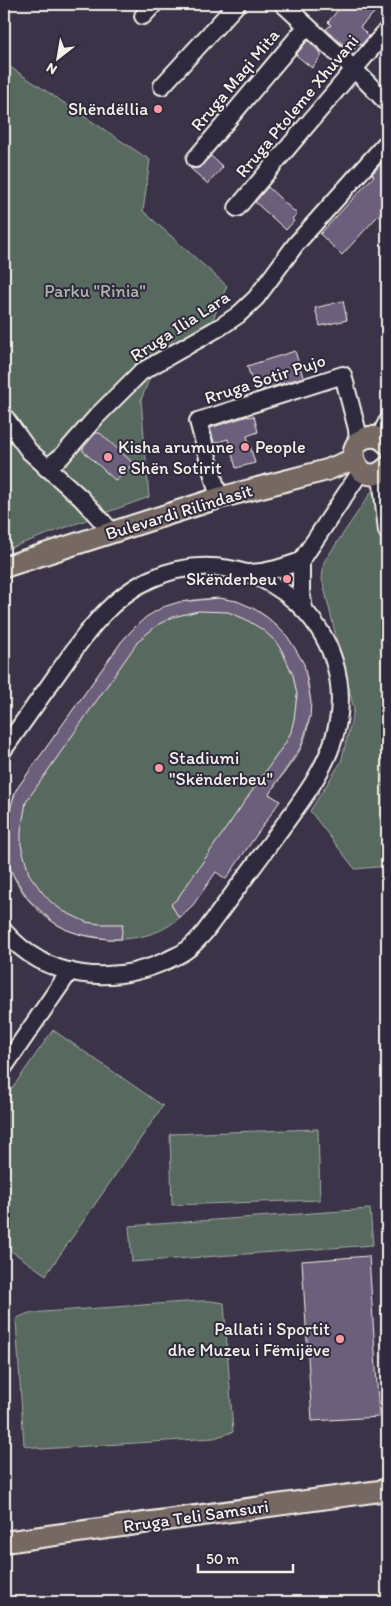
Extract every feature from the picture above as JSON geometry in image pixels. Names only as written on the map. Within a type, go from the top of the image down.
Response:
[{"type":"main road","name":"Bulevardi Rilindasit","points":[[4,567],[219,498],[327,470],[367,463],[368,437],[385,435]]},
{"type":"main road","name":"Rruga Teli Samsuri","points":[[4,1542],[387,1490]]},
{"type":"street","points":[[162,86],[237,4]]},
{"type":"street","points":[[283,4],[354,69],[387,103]]},
{"type":"street","name":"Rruga Maqi Mita","points":[[195,160],[307,26]]},
{"type":"street","name":"Rruga Ptoleme Xhuvani","points":[[237,208],[387,30]]},
{"type":"street","name":"Rruga Ilia Lara","points":[[46,468],[62,456],[97,416],[141,372],[220,327],[250,304],[296,244],[387,142]]},
{"type":"street","name":"Rruga Sotir Pujo","points":[[219,498],[198,421],[343,375],[367,463]]},
{"type":"street","points":[[4,416],[28,451],[81,498],[112,532]]},
{"type":"street","points":[[304,609],[301,592],[301,561],[367,463],[382,484],[387,531]]},
{"type":"street","points":[[247,573],[266,572],[301,561]]},
{"type":"street","points":[[4,749],[87,631],[126,593],[150,579],[177,570],[204,566],[232,569],[259,577],[283,591],[304,609],[322,635],[332,657],[340,693],[339,716],[334,739],[323,764],[306,794],[204,933],[185,951],[159,964],[133,973],[105,976],[77,973],[51,965],[26,952],[4,931]]},
{"type":"street","points":[[4,1066],[70,971]]},
{"type":"green space","name":"Parku \"Rinia\"","points":[[4,63],[150,160],[143,211],[227,286],[213,319],[157,359],[141,400],[149,497],[4,550]]},
{"type":"green space","points":[[376,485],[387,630],[387,866],[355,869],[310,811],[341,762],[354,710],[322,579],[324,562]]},
{"type":"green space","name":"Stadiumi \"Skënderbeu\"","points":[[219,598],[244,604],[269,619],[284,633],[304,667],[309,687],[308,726],[299,752],[269,794],[280,801],[238,846],[189,908],[170,925],[147,935],[120,939],[92,937],[68,930],[49,919],[31,903],[18,885],[9,864],[6,836],[8,817],[16,790],[122,641],[133,629],[154,613],[176,604]]},
{"type":"green space","points":[[53,1030],[163,1106],[46,1275],[4,1246],[4,1100]]},
{"type":"green space","points":[[318,1129],[320,1200],[172,1205],[170,1134]]},
{"type":"green space","points":[[370,1209],[373,1245],[132,1262],[129,1226]]},
{"type":"green space","points":[[199,1301],[224,1303],[233,1432],[214,1438],[41,1449],[24,1445],[16,1320],[19,1317],[29,1313]]},
{"type":"building","points":[[343,4],[373,4],[378,9],[360,27],[369,36],[361,45],[359,43],[353,50],[351,48],[349,50],[326,29],[331,25],[328,22]]},
{"type":"building","points":[[308,40],[322,55],[312,68],[296,55]]},
{"type":"building","points":[[211,156],[223,167],[208,184],[190,168],[199,168]]},
{"type":"building","points":[[387,157],[387,206],[342,255],[320,234],[374,176],[372,174]]},
{"type":"building","points":[[268,187],[297,214],[286,230],[255,202]]},
{"type":"building","points":[[343,301],[347,320],[320,326],[315,308]]},
{"type":"building","points":[[295,351],[303,377],[256,392],[247,366]]},
{"type":"building","points":[[248,416],[254,416],[258,432],[247,436],[255,463],[236,468],[228,439],[214,443],[210,428]]},
{"type":"building","name":"Kisha arumune e Shën Sotirit","points":[[96,433],[100,433],[133,463],[116,481],[83,451],[83,448]]},
{"type":"building","points":[[219,598],[237,601],[253,608],[268,618],[287,636],[304,664],[311,702],[310,717],[301,747],[269,794],[280,801],[226,879],[216,872],[193,905],[179,918],[171,904],[177,899],[286,742],[291,732],[297,695],[293,675],[282,651],[275,641],[263,630],[245,619],[228,612],[198,611],[173,617],[159,624],[139,640],[26,802],[21,831],[21,845],[29,874],[42,892],[63,911],[86,922],[123,924],[121,939],[82,935],[67,930],[53,922],[29,900],[13,875],[8,863],[7,827],[16,790],[122,641],[135,627],[146,617],[163,607],[179,602]]},
{"type":"building","name":"Pallati i Sportit dhe Muzeu i Fëmijëve","points":[[369,1256],[379,1417],[312,1421],[302,1261]]},
{"type":"place","name":"Shëndëllia","points":[[158,109]]},
{"type":"place","name":"People","points":[[245,447]]},
{"type":"place","name":"Kisha arumune e Shën Sotirit","points":[[108,457]]},
{"type":"place","name":"Skënderbeu","points":[[287,579]]},
{"type":"place","name":"Stadiumi \"Skënderbeu\"","points":[[159,768]]},
{"type":"place","name":"Pallati i Sportit dhe Muzeu i Fëmijëve","points":[[340,1339]]}]
